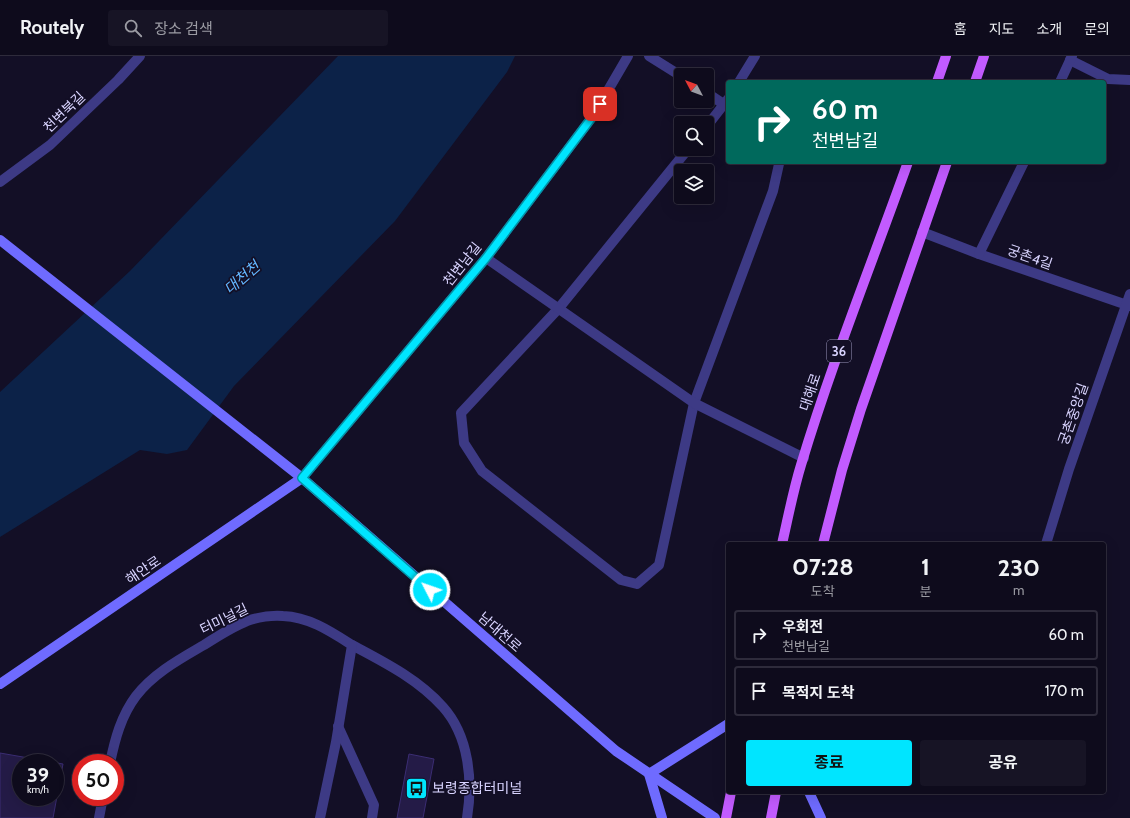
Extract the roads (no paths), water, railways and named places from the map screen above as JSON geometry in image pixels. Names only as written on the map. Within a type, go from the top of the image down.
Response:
[{"type":"main road","points":[[938,80],[946,56]]},
{"type":"main road","points":[[976,80],[984,56]]},
{"type":"main road","name":"대해로","points":[[783,542],[804,458],[844,335],[907,164]]},
{"type":"main road","points":[[824,542],[842,470],[889,326],[946,164]]},
{"type":"main road","name":"남대천로","points":[[0,240],[302,478],[616,751],[714,818]]},
{"type":"main road","name":"해안로","points":[[0,684],[302,478]]},
{"type":"main road","points":[[662,818],[649,774],[726,725]]},
{"type":"main road","points":[[726,818],[731,794]]},
{"type":"main road","points":[[771,818],[776,794]]},
{"type":"main road","points":[[810,794],[821,818]]},
{"type":"street","name":"천변북길","points":[[0,182],[50,145],[118,80],[140,56]]},
{"type":"street","name":"천변남길","points":[[302,478],[486,258],[593,116],[628,56]]},
{"type":"street","points":[[649,56],[674,72]]},
{"type":"street","points":[[739,80],[755,56]]},
{"type":"street","points":[[1061,80],[1071,58],[1108,79],[1130,80]]},
{"type":"street","points":[[714,96],[726,102]]},
{"type":"street","points":[[714,118],[726,104]]},
{"type":"street","points":[[682,156],[559,308],[461,413],[464,443],[482,471],[621,580],[637,584],[659,565],[694,403],[773,191],[779,164]]},
{"type":"street","points":[[979,254],[1023,164]]},
{"type":"street","name":"궁촌4길","points":[[922,232],[979,254],[1128,305]]},
{"type":"street","points":[[486,258],[694,403],[804,458]]},
{"type":"street","name":"궁촌중앙길","points":[[1047,542],[1069,470],[1128,305],[1130,294]]},
{"type":"street","name":"터미널길","points":[[112,754],[117,732],[126,711],[137,695],[167,667],[226,631],[246,622],[264,616],[300,618],[320,626],[393,667],[410,678],[444,708],[457,729],[465,750],[469,770],[470,800],[467,818]]},
{"type":"street","points":[[320,818],[352,645]]},
{"type":"street","points":[[338,726],[374,805],[372,818]]},
{"type":"street","points":[[99,818],[101,806]]},
{"type":"water","name":"대천천","points":[[338,56],[515,56],[507,72],[395,221],[234,386],[187,450],[167,454],[140,450],[0,537],[0,392],[130,271]]},
{"type":"place","name":"보령종합터미널","points":[[416,788]]}]
